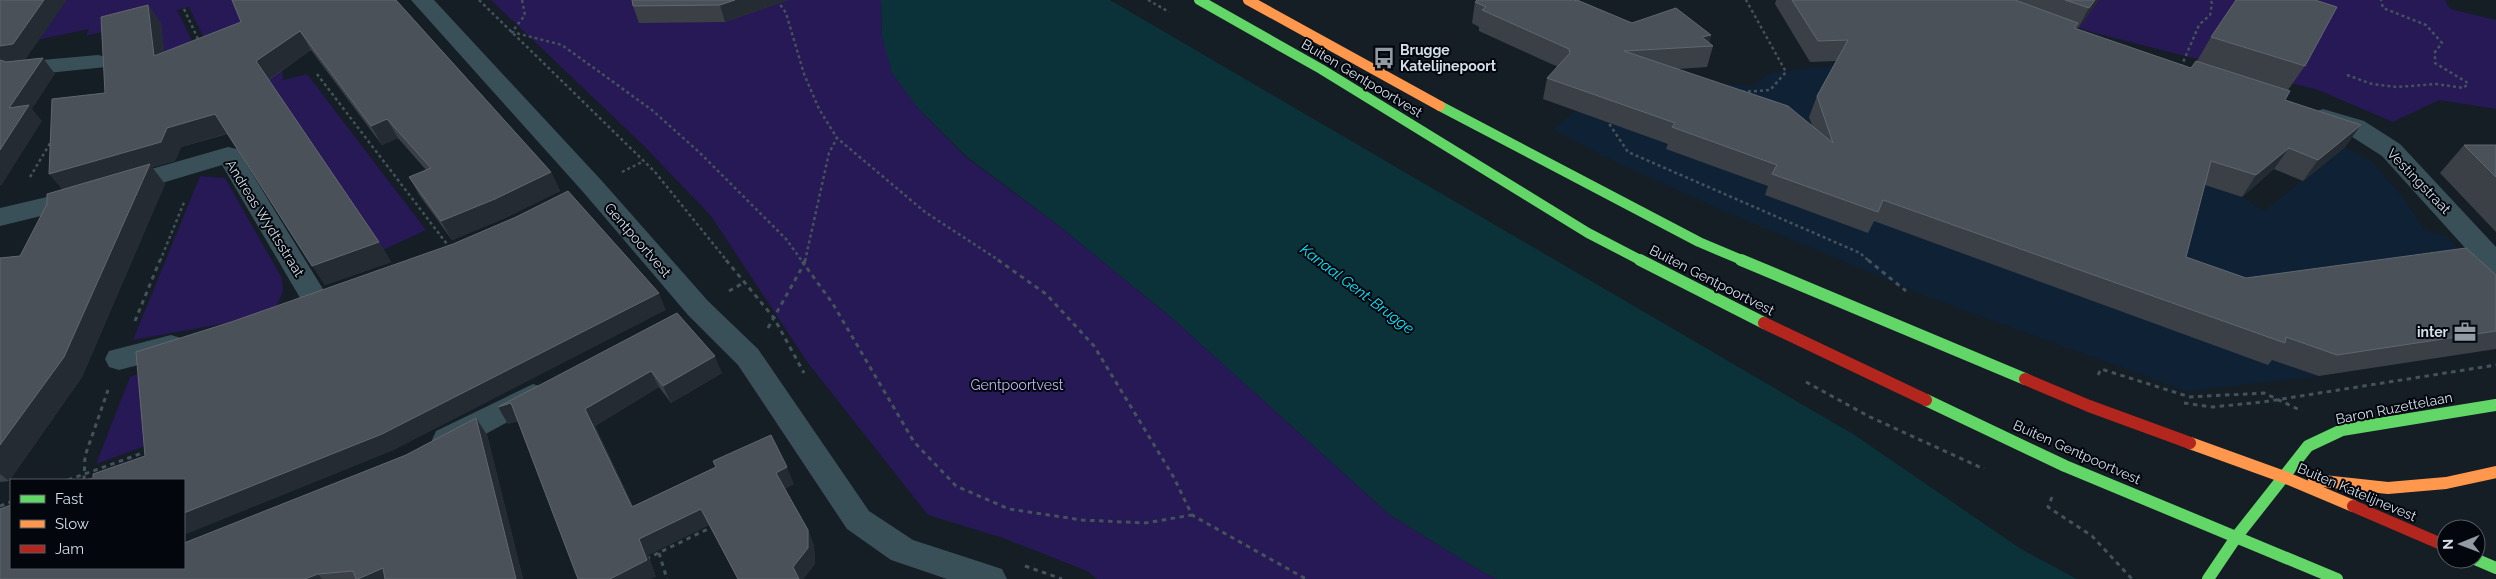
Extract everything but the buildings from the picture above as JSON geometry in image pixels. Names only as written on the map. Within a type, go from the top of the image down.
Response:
[{"type":"main road","name":"Buiten Gentpoortvest","points":[[1199,0],[1321,69],[1588,233],[1746,315],[2065,466],[2237,536]]},
{"type":"main road","name":"Buiten Gentpoortvest","points":[[1248,0],[1506,143],[1699,242],[2089,406],[2284,477]]},
{"type":"main road","name":"Baron Ruzettelaan","points":[[2208,579],[2237,536],[2308,446],[2342,430],[2496,405]]},
{"type":"main road","points":[[2284,477],[2388,488],[2446,482],[2496,472]]},
{"type":"main road","name":"Buiten Katelijnevest","points":[[2284,477],[2436,542]]},
{"type":"main road","points":[[2237,536],[2337,579]]},
{"type":"street","name":"Gentpoortvest","points":[[422,0],[581,193],[748,357],[858,520],[902,550],[964,576]]},
{"type":"street","points":[[19,69],[98,62]]},
{"type":"street","name":"Vestingstraat","points":[[2299,109],[2354,127],[2391,150],[2496,264]]},
{"type":"street","name":"Andreas Wydtsstraat","points":[[3,217],[70,202],[228,155],[316,301]]},
{"type":"street","points":[[289,311],[343,291]]},
{"type":"street","points":[[672,322],[698,308]]},
{"type":"street","points":[[119,360],[196,340]]},
{"type":"street","points":[[424,452],[556,382]]},
{"type":"path","points":[[479,0],[655,172],[774,318],[806,378]]},
{"type":"path","points":[[512,32],[525,15],[522,0]]},
{"type":"path","points":[[778,0],[786,13],[804,74],[819,109],[837,138],[925,212],[984,249],[1046,294],[1094,346],[1173,476],[1192,515],[1306,579]]},
{"type":"path","points":[[1738,92],[1770,90],[1786,72],[1746,0]]},
{"type":"path","points":[[2180,70],[2199,25],[2210,15],[2212,3],[2210,0]]},
{"type":"path","points":[[2347,74],[2372,84],[2397,86],[2436,84],[2464,88],[2468,82],[2435,63],[2435,52],[2442,43],[2426,25],[2383,8],[2380,0]]},
{"type":"path","points":[[184,9],[200,42]]},
{"type":"path","points":[[512,32],[562,45],[652,110],[699,152],[786,239],[833,304],[914,442],[956,486],[1009,509],[1082,520],[1145,523],[1192,515]]},
{"type":"path","points":[[317,74],[453,252]]},
{"type":"path","points":[[1607,114],[1606,122],[1628,152],[1860,254],[1910,295]]},
{"type":"path","points":[[3,217],[57,132]]},
{"type":"path","points":[[748,357],[774,318],[804,264],[829,154],[837,138]]},
{"type":"path","points":[[84,479],[84,456],[119,360],[200,163]]},
{"type":"path","points":[[2175,402],[2212,407],[2263,402],[2496,365]]},
{"type":"path","points":[[71,479],[157,447]]},
{"type":"path","points":[[643,560],[720,523]]},
{"type":"path","points":[[659,553],[667,579]]},
{"type":"path","points":[[1017,563],[1062,579]]},
{"type":"shaded area","points":[[1837,65],[2242,197],[2264,211],[2345,147],[2371,161],[2401,195],[2424,230],[2447,237],[2496,289],[2319,376],[2186,391],[1931,298],[1726,212],[1611,160],[1553,129],[1618,77],[1752,86],[1770,73]]},
{"type":"green space","points":[[60,0],[246,0],[255,6],[213,57],[189,7],[177,10],[204,66],[167,76],[113,29],[86,36],[89,29],[32,41]]},
{"type":"green space","name":"Gentpoortvest","points":[[491,0],[881,0],[882,36],[918,108],[966,157],[1058,225],[1172,318],[1390,515],[1497,579],[1097,579],[1087,571],[1003,538],[928,515],[808,363],[711,216],[644,146]]},
{"type":"green space","points":[[2002,0],[2445,0],[2450,9],[2496,20],[2496,109],[2439,100],[2393,122],[2318,90],[2091,32]]},
{"type":"green space","points":[[281,51],[283,80],[307,74],[426,230],[383,250],[219,68]]},
{"type":"green space","points":[[200,176],[225,178],[282,278],[283,292],[275,309],[227,323],[133,340]]},
{"type":"green space","points":[[378,360],[96,464],[130,377],[150,369]]},
{"type":"water","name":"Kanaal Gent-Brugge","points":[[881,0],[1110,0],[1853,434],[2021,549],[2077,579],[1497,579],[1390,515],[1172,318],[1058,225],[967,157],[918,108],[892,73],[882,36]]},
{"type":"traffic: fast","points":[[1199,0],[1321,69],[1588,233],[1764,323]]},
{"type":"traffic: fast","points":[[1440,106],[1699,242],[2025,379]]},
{"type":"traffic: fast","points":[[1926,400],[2065,466],[2337,579]]},
{"type":"traffic: fast","points":[[2237,536],[2308,446],[2342,430],[2496,405]]},
{"type":"traffic: fast","points":[[2208,579],[2237,536]]},
{"type":"traffic: fast","points":[[2486,564],[2496,568]]},
{"type":"traffic: slow","points":[[1248,0],[1440,106]]},
{"type":"traffic: slow","points":[[2190,443],[2284,477],[2353,506]]},
{"type":"traffic: slow","points":[[2314,480],[2388,488],[2446,483],[2496,472]]},
{"type":"traffic: jam","points":[[1764,323],[1926,400]]},
{"type":"traffic: jam","points":[[2025,379],[2089,406],[2190,443]]},
{"type":"traffic: jam","points":[[2353,506],[2436,542]]},
{"type":"place","name":"Brugge Katelijnepoort","points":[[1384,58]]},
{"type":"place","name":"inter","points":[[2465,332]]}]
